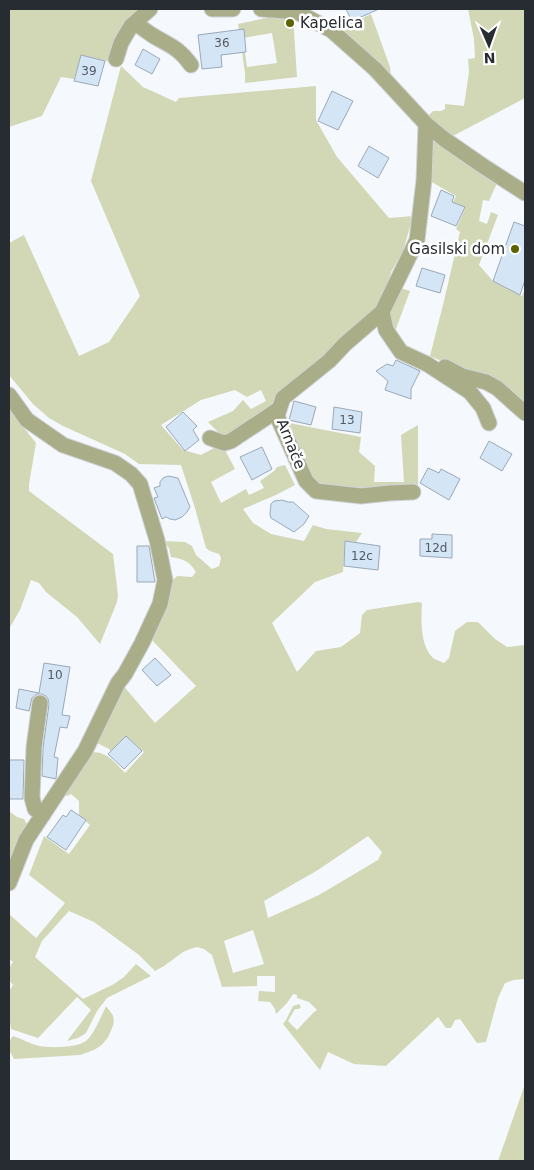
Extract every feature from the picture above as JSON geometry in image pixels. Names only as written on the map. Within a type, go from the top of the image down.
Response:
[{"type":"street","points":[[116,59],[131,26],[150,9]]},
{"type":"street","points":[[212,9],[233,9]]},
{"type":"street","points":[[270,9],[296,12],[331,30],[375,69],[426,124],[483,166],[525,192]]},
{"type":"street","points":[[135,23],[174,47],[185,56],[191,65]]},
{"type":"street","name":"Arnače","points":[[413,492],[361,496],[316,491],[306,481],[277,416],[283,398],[329,361],[345,344],[382,312],[417,240],[424,180],[426,124]]},
{"type":"street","points":[[382,312],[386,330],[401,352],[427,364],[470,392],[483,408],[489,423]]},
{"type":"street","points":[[413,358],[436,362],[462,376],[486,382],[497,388],[525,412]]},
{"type":"street","points":[[9,395],[27,420],[63,446],[115,463],[131,474],[140,484],[157,540],[164,580],[160,604],[142,643],[118,683],[86,751],[26,840],[9,883]]},
{"type":"street","points":[[210,438],[224,443],[231,441],[280,409]]},
{"type":"street","points":[[40,703],[34,747],[32,798],[35,810],[43,815]]},
{"type":"green space","points":[[9,9],[146,9],[111,62],[81,55],[74,79],[61,77],[42,116],[9,127]]},
{"type":"green space","points":[[468,9],[525,9],[525,98],[449,138],[429,119],[429,115],[433,111],[445,109],[445,104],[464,106],[469,72],[468,59],[475,58],[474,39]]},
{"type":"green space","points":[[371,14],[390,67],[391,76],[345,34],[341,22],[349,17],[352,23]]},
{"type":"green space","points":[[293,16],[297,77],[245,83],[238,24],[271,17]],"holes":[[[272,33],[277,63],[247,67],[243,38]]]},
{"type":"green space","points":[[121,66],[143,87],[176,102],[179,98],[316,86],[316,120],[337,157],[389,218],[413,216],[403,251],[391,272],[382,305],[271,406],[226,440],[208,422],[233,411],[243,400],[251,409],[266,401],[261,390],[247,397],[235,390],[201,400],[161,425],[183,450],[201,455],[214,448],[224,448],[235,469],[211,482],[221,503],[246,489],[249,495],[264,488],[260,481],[277,467],[285,465],[295,485],[243,509],[253,523],[271,534],[304,541],[313,525],[326,529],[362,533],[356,542],[345,541],[343,572],[315,582],[272,623],[297,672],[316,651],[341,647],[360,633],[362,615],[367,610],[418,602],[422,603],[422,632],[426,647],[433,658],[444,663],[449,658],[455,631],[467,622],[478,622],[495,639],[507,647],[525,645],[525,988],[524,979],[505,983],[498,998],[486,1042],[477,1043],[460,1019],[455,1020],[451,1028],[446,1028],[438,1017],[386,1066],[354,1064],[328,1052],[320,1070],[283,1024],[293,1006],[299,1004],[301,1007],[295,1009],[288,1021],[297,1030],[317,1010],[309,1002],[297,998],[297,995],[293,994],[276,1014],[270,1002],[258,1001],[259,991],[275,992],[275,976],[257,976],[257,986],[222,987],[212,955],[204,949],[197,947],[183,952],[155,971],[139,955],[94,922],[69,911],[42,941],[35,957],[83,999],[114,984],[124,977],[136,964],[151,976],[107,998],[97,1011],[86,1033],[78,1038],[67,1041],[91,1010],[77,997],[38,1038],[11,1029],[9,991],[13,985],[9,980],[9,968],[13,962],[9,959],[9,914],[36,938],[65,903],[29,875],[44,836],[69,854],[90,825],[79,815],[79,801],[71,794],[67,796],[62,793],[88,752],[105,755],[113,760],[125,773],[144,752],[126,736],[111,752],[97,743],[121,683],[155,723],[196,686],[150,638],[169,585],[177,576],[192,577],[196,572],[186,561],[171,557],[169,548],[163,541],[185,542],[192,546],[196,555],[212,569],[219,566],[221,558],[219,554],[206,548],[181,465],[139,464],[125,454],[63,426],[49,418],[33,404],[9,375],[9,243],[24,235],[79,356],[109,342],[140,296],[91,181]],"holes":[[[368,836],[382,852],[378,860],[319,895],[268,918],[264,901],[318,870]],[[253,930],[264,964],[233,973],[224,941]]]},
{"type":"green space","points":[[429,139],[434,139],[498,181],[489,201],[483,200],[479,221],[487,224],[491,212],[498,215],[479,265],[493,281],[522,296],[525,289],[525,408],[446,363],[430,356],[460,232],[456,229],[465,208],[453,202],[456,196],[430,181]]},
{"type":"green space","points":[[400,288],[410,291],[394,334],[388,312]]},
{"type":"green space","points":[[9,409],[36,443],[29,491],[113,554],[118,595],[117,602],[100,644],[77,617],[46,592],[39,583],[31,580],[20,610],[9,629]]},
{"type":"green space","points":[[284,422],[361,437],[359,452],[375,466],[374,482],[404,482],[401,435],[418,425],[418,486],[384,490],[318,486],[312,478]]},
{"type":"green space","points":[[9,811],[17,817],[24,819],[28,826],[9,874]]},
{"type":"green space","points":[[106,1006],[113,1016],[113,1025],[107,1039],[96,1049],[80,1055],[14,1059],[9,1050],[8,1045],[13,1036],[44,1047],[63,1047],[82,1043],[92,1035]]},
{"type":"green space","points":[[525,1084],[525,1161],[498,1161],[523,1090]]},
{"type":"building","points":[[346,9],[379,9],[352,21]]},
{"type":"building","points":[[244,29],[246,52],[221,55],[222,67],[202,69],[198,35]]},
{"type":"building","points":[[143,49],[160,59],[152,74],[135,65]]},
{"type":"building","points":[[81,55],[105,61],[98,86],[74,81]]},
{"type":"building","points":[[332,91],[353,101],[338,130],[318,121]]},
{"type":"building","points":[[369,146],[389,158],[378,178],[358,166]]},
{"type":"building","points":[[441,190],[454,196],[452,202],[465,207],[456,226],[431,216]]},
{"type":"building","name":"Gasilski dom","points":[[514,222],[525,226],[525,280],[520,295],[493,281]]},
{"type":"building","points":[[422,268],[445,275],[440,293],[416,286]]},
{"type":"building","points":[[396,360],[420,371],[411,389],[411,399],[385,390],[388,381],[376,371],[387,364],[393,366]]},
{"type":"building","points":[[294,401],[316,407],[311,425],[289,420]]},
{"type":"building","points":[[334,407],[362,412],[360,433],[332,429]]},
{"type":"building","points":[[183,412],[197,426],[193,430],[199,440],[185,451],[166,427]]},
{"type":"building","points":[[489,441],[512,454],[502,471],[480,458]]},
{"type":"building","points":[[262,447],[272,469],[252,480],[240,457]]},
{"type":"building","points":[[428,468],[439,473],[441,469],[460,479],[449,500],[420,483]]},
{"type":"building","points":[[168,476],[178,478],[190,507],[182,517],[175,520],[166,517],[162,519],[154,498],[158,497],[154,488],[160,486],[163,478]]},
{"type":"building","points":[[274,501],[293,502],[309,516],[304,524],[294,532],[271,518],[271,504]]},
{"type":"building","points":[[432,534],[452,535],[452,558],[420,556],[420,539],[432,539]]},
{"type":"building","points":[[345,541],[380,546],[378,570],[344,566]]},
{"type":"building","points":[[137,546],[149,546],[155,582],[137,582]]},
{"type":"building","points":[[155,658],[171,675],[157,686],[142,670]]},
{"type":"building","points":[[44,663],[70,667],[62,715],[70,716],[67,728],[60,727],[54,757],[58,758],[56,779],[42,776],[48,699],[42,694],[37,694],[32,698],[29,711],[16,708],[19,689],[39,693]]},
{"type":"building","points":[[126,736],[142,751],[124,769],[108,754]]},
{"type":"building","points":[[9,760],[24,760],[23,799],[9,799]]},
{"type":"building","points":[[71,810],[86,820],[66,850],[47,837],[63,815],[66,817]]},
{"type":"place","name":"Kapelica","points":[[290,23]]},
{"type":"place","name":"Gasilski dom","points":[[515,249]]}]
